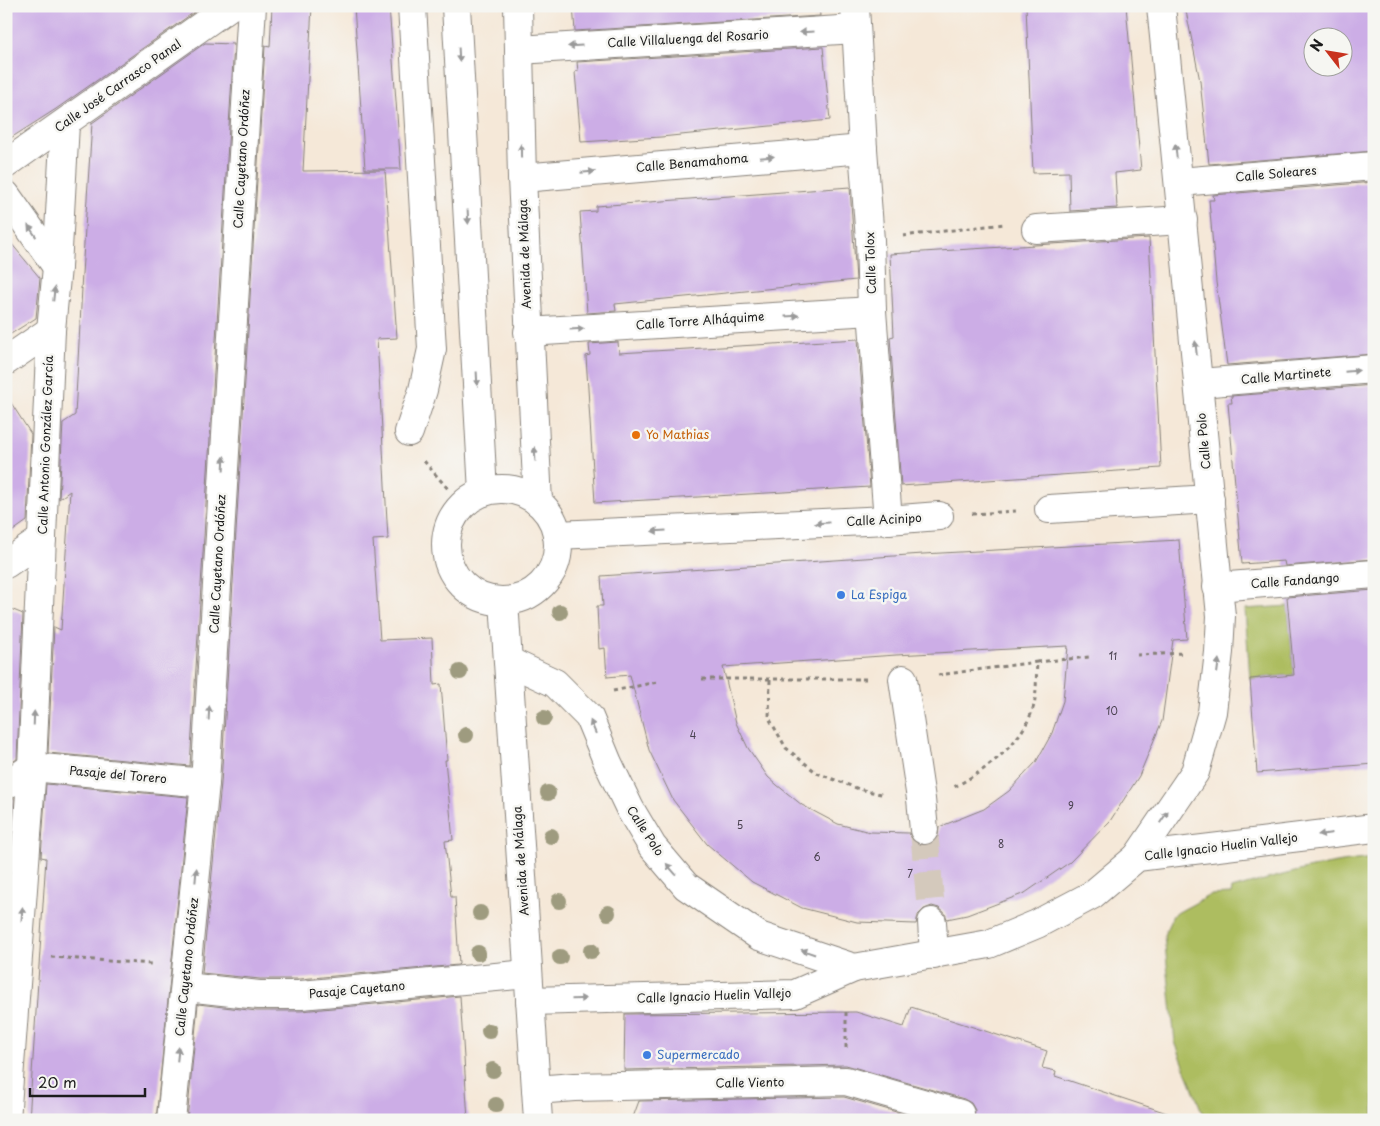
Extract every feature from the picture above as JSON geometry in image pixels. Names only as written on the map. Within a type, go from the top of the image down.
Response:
[{"type":"street","name":"Calle José Carrasco Panal","points":[[6,164],[230,6]]},
{"type":"street","name":"Calle Cayetano Ordóñez","points":[[171,1120],[205,783],[252,6]]},
{"type":"street","points":[[409,432],[423,390],[432,348],[412,6]]},
{"type":"street","points":[[456,6],[473,498]]},
{"type":"street","name":"Avenida de Málaga","points":[[518,6],[528,332],[538,502]]},
{"type":"street","name":"Calle Polo","points":[[1136,857],[1195,772],[1212,712],[1221,616],[1161,6]]},
{"type":"street","name":"Calle Villaluenga del Rosario","points":[[519,50],[856,18]]},
{"type":"street","name":"Calle Tolox","points":[[856,18],[870,240],[872,311],[888,520]]},
{"type":"street","name":"Calle Antonio González García","points":[[7,1107],[32,767],[50,330],[57,267],[65,124]]},
{"type":"street","name":"Calle Benamahoma","points":[[522,178],[863,149]]},
{"type":"street","name":"Calle Soleares","points":[[1179,182],[1374,166]]},
{"type":"street","points":[[6,195],[57,267]]},
{"type":"street","points":[[1036,229],[1183,220]]},
{"type":"street","name":"Calle Torre Alháquime","points":[[528,332],[872,311]]},
{"type":"street","points":[[6,361],[50,330]]},
{"type":"street","name":"Calle Martinete","points":[[1199,383],[1374,369]]},
{"type":"street","points":[[502,489],[522,492],[538,502],[550,517],[557,535],[557,552],[553,569],[543,584],[529,594],[504,602],[490,600],[469,590],[452,572],[446,549],[449,525],[473,498],[502,489]]},
{"type":"street","points":[[1048,509],[1210,499]]},
{"type":"street","name":"Calle Acinipo","points":[[557,535],[940,516]]},
{"type":"street","points":[[6,564],[42,539]]},
{"type":"street","name":"Calle Fandango","points":[[1217,587],[1374,574]]},
{"type":"street","name":"Avenida de Málaga","points":[[504,602],[528,974],[540,1111]]},
{"type":"street","name":"Calle Polo","points":[[508,662],[555,683],[589,717],[630,809],[652,846],[686,886],[759,936],[854,968]]},
{"type":"street","points":[[903,679],[924,830]]},
{"type":"street","name":"Pasaje del Torero","points":[[32,767],[205,783]]},
{"type":"street","points":[[6,785],[32,767]]},
{"type":"street","name":"Calle Ignacio Huelin Vallejo","points":[[530,1001],[795,994],[854,968],[989,944],[1037,924],[1092,895],[1136,857],[1374,828]]},
{"type":"street","points":[[932,922],[934,955]]},
{"type":"street","name":"Pasaje Cayetano","points":[[187,976],[259,995],[301,995],[528,974]]},
{"type":"street","name":"Calle Viento","points":[[540,1111],[574,1087],[846,1081],[960,1114]]},
{"type":"path","points":[[424,462],[473,498]]},
{"type":"path","name":"Calle Acinipo","points":[[940,516],[1048,509]]},
{"type":"path","points":[[1137,655],[1219,652]]},
{"type":"path","points":[[1037,662],[1089,657]]},
{"type":"path","points":[[702,678],[770,680]]},
{"type":"path","points":[[573,700],[657,682]]},
{"type":"path","points":[[19,955],[187,976]]},
{"type":"green space","points":[[1288,606],[1294,675],[1250,679],[1245,609]]},
{"type":"green space","points":[[1374,858],[1374,1120],[1205,1120],[1175,1042],[1164,935],[1173,915],[1210,895],[1231,894],[1232,889],[1302,870]]},
{"type":"building","points":[[6,6],[203,6],[56,109],[6,141]]},
{"type":"building","points":[[272,6],[312,6],[303,171],[385,170],[397,338],[377,339],[388,539],[373,540],[380,640],[432,638],[434,685],[441,684],[447,760],[445,760],[453,840],[445,841],[451,897],[455,897],[458,965],[300,979],[260,979],[202,973],[221,784],[265,46],[270,47]]},
{"type":"building","points":[[354,6],[389,6],[401,169],[365,169]]},
{"type":"building","points":[[573,6],[819,6],[820,16],[575,31]]},
{"type":"building","points":[[1026,6],[1126,6],[1141,170],[1115,173],[1117,208],[1070,211],[1069,172],[1033,173]]},
{"type":"building","points":[[1185,6],[1374,6],[1374,151],[1209,164],[1200,81]]},
{"type":"building","points":[[205,43],[234,44],[190,766],[48,753],[54,627],[61,630],[70,491],[59,499],[63,423],[75,415],[92,123]]},
{"type":"building","points":[[823,47],[830,120],[661,137],[581,142],[575,72],[578,71],[577,62]]},
{"type":"building","points":[[1374,182],[1374,354],[1227,365],[1216,282],[1209,200],[1214,200],[1213,195]]},
{"type":"building","points":[[850,187],[856,280],[615,304],[616,311],[587,313],[580,212],[596,211],[596,206]]},
{"type":"building","points":[[6,237],[40,278],[36,318],[6,337]]},
{"type":"building","points":[[1149,238],[1161,468],[901,486],[890,337],[894,336],[890,254]]},
{"type":"building","points":[[858,339],[870,487],[595,503],[586,356],[590,355],[589,344],[618,342],[619,353]]},
{"type":"building","points":[[1374,385],[1374,559],[1285,566],[1284,561],[1242,564],[1228,403],[1232,403],[1231,396]]},
{"type":"building","points":[[6,395],[31,434],[27,521],[6,536]]},
{"type":"building","points":[[1179,540],[1187,639],[1173,640],[1162,721],[1139,776],[1110,821],[1070,862],[1025,893],[967,915],[947,919],[945,913],[939,908],[932,906],[924,909],[918,915],[916,924],[857,922],[802,908],[752,882],[707,844],[673,800],[649,750],[630,675],[607,677],[605,648],[599,649],[597,606],[603,606],[601,576],[923,554]],"holes":[[[1068,646],[1063,701],[1052,733],[1036,762],[1009,791],[984,809],[939,827],[938,837],[933,843],[925,846],[917,844],[909,833],[870,832],[838,824],[802,805],[777,785],[768,777],[748,748],[736,723],[723,667]]]},
{"type":"building","points":[[1374,590],[1374,764],[1257,773],[1250,679],[1294,675],[1287,597]]},
{"type":"building","points":[[6,607],[23,614],[17,759],[6,766]]},
{"type":"building","points":[[46,784],[188,797],[156,1120],[29,1120],[46,858],[41,857]]},
{"type":"building","points":[[14,798],[10,856],[6,856],[6,800]]},
{"type":"building","points":[[460,996],[468,1120],[187,1120],[198,1004],[257,1011],[301,1011]]},
{"type":"building","points":[[911,1007],[1047,1051],[1042,1068],[1056,1071],[1055,1076],[1170,1114],[1169,1120],[974,1120],[975,1110],[971,1103],[964,1099],[846,1065],[624,1070],[625,1014],[856,1012],[904,1027]]},
{"type":"building","points":[[844,1097],[924,1120],[632,1120],[639,1101]]},
{"type":"tunnel","points":[[924,830],[932,922]]},
{"type":"place","name":"Yo Mathias","points":[[636,435]]},
{"type":"place","name":"La Espiga","points":[[841,595]]},
{"type":"place","name":"Supermercado","points":[[647,1055]]}]
